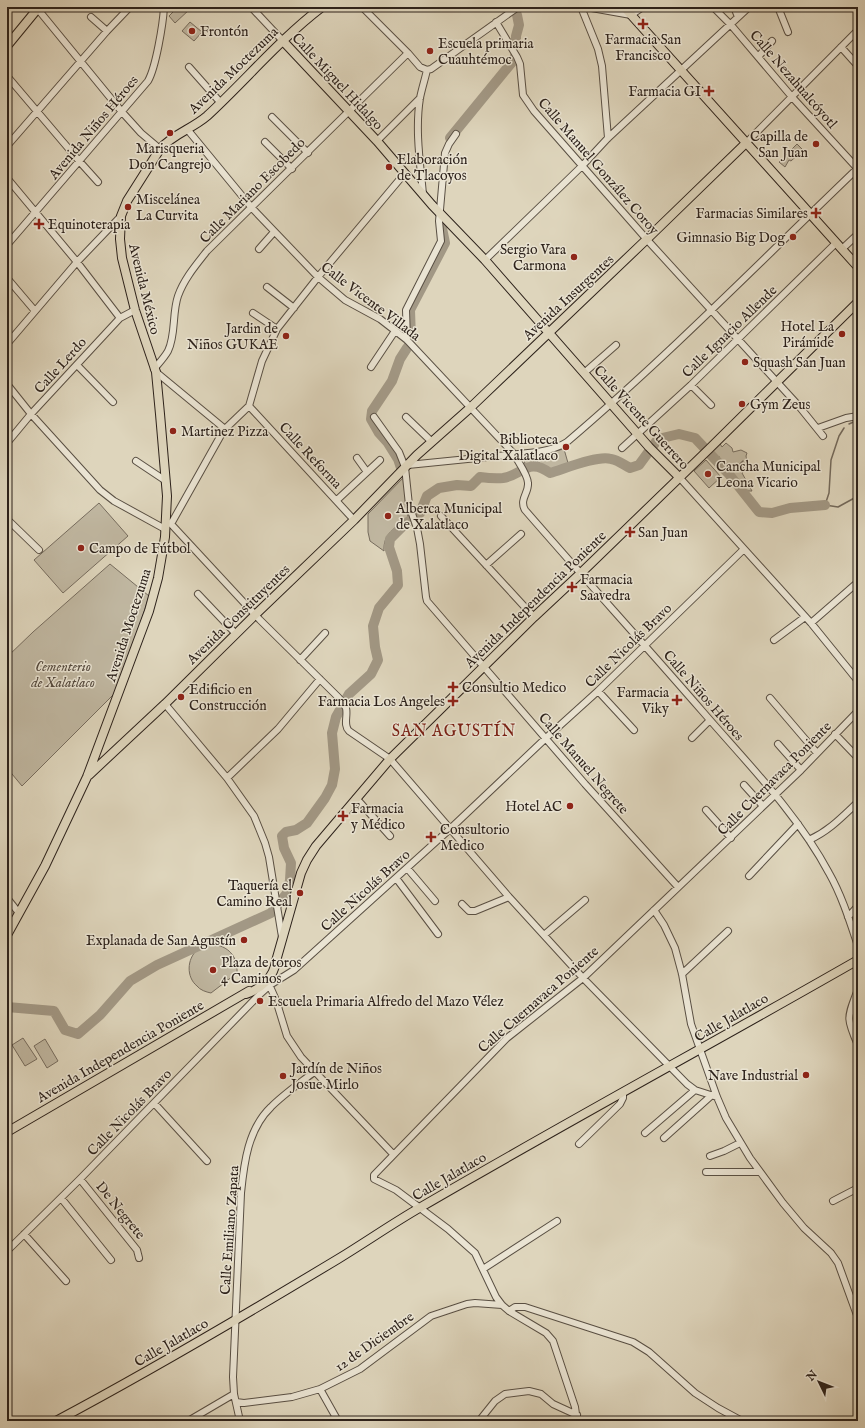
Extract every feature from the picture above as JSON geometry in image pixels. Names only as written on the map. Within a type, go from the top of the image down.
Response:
[{"type":"main road","name":"Avenida Moctezuma","points":[[160,149],[170,139],[206,116],[282,40],[322,7]]},
{"type":"main road","points":[[624,7],[858,267]]},
{"type":"main road","points":[[7,46],[38,8]]},
{"type":"main road","name":"Calle Miguel Hidalgo","points":[[282,40],[405,173]]},
{"type":"main road","name":"Avenida Insurgentes","points":[[406,466],[470,408],[647,240],[746,143]]},
{"type":"main road","name":"Avenida México","points":[[155,370],[135,310],[122,258],[120,239],[121,216],[127,201],[160,149]]},
{"type":"main road","name":"Calle Vicente Guerrero","points":[[405,173],[440,213],[485,260],[649,447],[679,477]]},
{"type":"main road","name":"Avenida Independencia Poniente","points":[[7,1132],[246,994],[268,983],[275,968],[301,873],[307,860],[316,846],[356,798],[390,759],[484,666],[679,477],[710,449],[858,302]]},
{"type":"main road","name":"Avenida Moctezuma","points":[[7,935],[45,866],[87,777],[149,610],[158,578],[167,525],[167,496],[155,370]]},
{"type":"main road","name":"Avenida Constituyentes","points":[[87,777],[165,704],[354,520],[406,466]]},
{"type":"main road","name":"Calle Jalatlaco","points":[[56,1421],[116,1389],[341,1258],[419,1208],[858,960]]},
{"type":"main road","name":"Avenida Independencia Poniente","points":[[246,994],[263,978],[276,961]]},
{"type":"street","points":[[7,146],[107,30],[130,7]]},
{"type":"street","name":"Avenida Niños Héroes","points":[[7,245],[80,162],[152,74],[164,7]]},
{"type":"street","name":"Calle Miguel Hidalgo","points":[[251,7],[282,40]]},
{"type":"street","points":[[362,7],[420,67],[427,70]]},
{"type":"street","points":[[423,194],[418,134],[420,98],[427,70],[518,7]]},
{"type":"street","points":[[581,7],[598,49],[602,66],[608,138]]},
{"type":"street","points":[[586,7],[631,15],[643,7]]},
{"type":"street","name":"Calle Nezahualcóyotl","points":[[712,7],[731,25],[792,97],[858,168]]},
{"type":"street","points":[[734,7],[738,17]]},
{"type":"street","points":[[485,260],[582,166],[608,138],[749,7]]},
{"type":"street","points":[[778,7],[788,32]]},
{"type":"street","points":[[38,8],[122,112],[160,149]]},
{"type":"street","points":[[91,17],[107,30]]},
{"type":"street","name":"Calle Manuel González Coroy","points":[[496,22],[520,64],[523,95],[527,103],[647,240],[824,436]]},
{"type":"street","points":[[746,143],[858,30]]},
{"type":"street","points":[[758,56],[772,41]]},
{"type":"street","points":[[841,47],[858,66]]},
{"type":"street","name":"Calle Mariano Escobedo","points":[[155,370],[168,351],[175,306],[178,297],[185,282],[207,251],[292,169],[348,111],[408,53]]},
{"type":"street","points":[[189,67],[220,102]]},
{"type":"street","points":[[7,76],[98,182]]},
{"type":"street","points":[[377,141],[420,98]]},
{"type":"street","points":[[272,117],[308,153]]},
{"type":"street","name":"Calle Vicente Villada","points":[[187,129],[252,208],[318,277],[346,300],[380,319],[407,340],[514,454],[525,474]]},
{"type":"street","points":[[407,340],[406,310],[440,246],[441,241],[438,225],[445,153],[446,148],[456,134]]},
{"type":"street","points":[[265,142],[292,169]]},
{"type":"street","points":[[374,417],[399,452],[406,466],[538,452],[560,446],[612,404],[858,168]]},
{"type":"street","points":[[167,525],[225,429],[249,406],[262,361],[277,329],[318,277],[405,173]]},
{"type":"street","points":[[7,178],[77,262],[120,318]]},
{"type":"street","points":[[7,344],[77,262],[121,216]]},
{"type":"street","points":[[259,249],[274,232]]},
{"type":"street","name":"Calle Ignacio Allende","points":[[622,448],[839,246],[858,234]]},
{"type":"street","points":[[7,278],[35,311]]},
{"type":"street","points":[[267,287],[294,308]]},
{"type":"street","name":"Calle Lerdo","points":[[7,443],[31,414],[120,318],[135,310]]},
{"type":"street","points":[[253,313],[277,329]]},
{"type":"street","points":[[371,367],[395,331]]},
{"type":"street","points":[[584,373],[616,345]]},
{"type":"street","points":[[77,365],[113,402]]},
{"type":"street","points":[[155,370],[225,429]]},
{"type":"street","points":[[7,384],[31,414],[107,496],[167,525],[338,697],[345,706],[347,729],[390,759],[509,897],[582,978],[669,1067],[695,1090],[714,1096]]},
{"type":"street","points":[[691,384],[711,405]]},
{"type":"street","name":"Calle Reforma","points":[[249,406],[354,520]]},
{"type":"street","points":[[818,428],[846,418],[858,416]]},
{"type":"street","points":[[406,417],[432,442]]},
{"type":"street","points":[[357,458],[367,472]]},
{"type":"street","points":[[337,500],[380,460]]},
{"type":"street","points":[[136,461],[166,481]]},
{"type":"street","name":"Calle Manuel Negrete","points":[[406,466],[412,516],[417,528],[427,601],[585,784],[678,887]]},
{"type":"street","name":"Calle Niños Héroes","points":[[525,474],[528,484],[523,499],[524,507],[580,574],[775,795],[798,824],[830,875],[848,917],[858,946]]},
{"type":"street","name":"Calle Vicente Guerrero","points":[[679,477],[743,550],[811,623],[858,681]]},
{"type":"street","points":[[441,516],[534,617]]},
{"type":"street","points":[[7,520],[39,550]]},
{"type":"street","points":[[486,565],[521,534]]},
{"type":"street","name":"Calle Nicolás Bravo","points":[[7,1251],[80,1179],[268,983],[294,970],[450,829],[598,691],[743,550]]},
{"type":"street","points":[[811,623],[858,582]]},
{"type":"street","points":[[198,594],[236,634]]},
{"type":"street","points":[[774,640],[805,617]]},
{"type":"street","points":[[300,660],[325,633]]},
{"type":"street","points":[[227,778],[278,729],[320,679]]},
{"type":"street","points":[[598,691],[634,730]]},
{"type":"street","points":[[770,698],[817,754]]},
{"type":"street","points":[[165,704],[227,778],[254,816],[269,857],[283,938]]},
{"type":"street","name":"Calle Cuernavaca Poniente","points":[[419,1208],[396,1190],[373,1178],[375,1172],[507,1038],[582,978],[731,838],[817,754],[834,734],[857,714]]},
{"type":"street","points":[[692,738],[710,720]]},
{"type":"street","points":[[834,734],[858,758]]},
{"type":"street","points":[[778,744],[801,770]]},
{"type":"street","points":[[744,785],[763,806]]},
{"type":"street","points":[[356,798],[390,836]]},
{"type":"street","points":[[809,840],[829,829],[858,802]]},
{"type":"street","points":[[706,810],[731,838]]},
{"type":"street","points":[[749,876],[798,824]]},
{"type":"street","points":[[407,868],[435,901]]},
{"type":"street","points":[[396,878],[438,934]]},
{"type":"street","points":[[462,904],[469,911],[475,911],[509,897]]},
{"type":"street","points":[[7,898],[19,913]]},
{"type":"street","points":[[544,935],[585,900]]},
{"type":"street","points":[[848,917],[858,906]]},
{"type":"street","points":[[654,910],[664,925],[675,948],[682,974],[691,1024],[701,1050],[714,1096],[740,1143],[760,1172],[804,1228],[831,1253],[838,1263],[858,1318]]},
{"type":"street","points":[[682,974],[728,931]]},
{"type":"street","points":[[268,983],[276,1000],[287,1036],[301,1057],[393,1154]]},
{"type":"street","points":[[858,989],[848,1015],[850,1026],[858,1045]]},
{"type":"street","name":"Calle Emiliano Zapata","points":[[240,1421],[234,1394],[233,1377],[235,1320],[243,1175],[251,1137],[260,1121],[270,1108],[314,1072]]},
{"type":"street","points":[[645,1133],[695,1090]]},
{"type":"street","points":[[579,1144],[620,1104],[623,1098],[623,1092]]},
{"type":"street","points":[[664,1138],[714,1096]]},
{"type":"street","points":[[154,1103],[207,1161]]},
{"type":"street","points":[[710,1156],[740,1143]]},
{"type":"street","points":[[706,1172],[760,1172]]},
{"type":"street","name":"De Negrete","points":[[80,1179],[137,1250],[139,1258]]},
{"type":"street","points":[[833,1201],[858,1188]]},
{"type":"street","points":[[61,1198],[111,1260]]},
{"type":"street","points":[[419,1208],[448,1229],[475,1253],[496,1296],[509,1311],[540,1329],[550,1337],[575,1407],[577,1418]]},
{"type":"street","points":[[483,1269],[557,1221]]},
{"type":"street","points":[[24,1234],[66,1281]]},
{"type":"street","name":"12 de Diciembre","points":[[236,1402],[244,1403],[292,1397],[320,1389],[360,1369],[431,1316],[467,1304],[502,1304]]},
{"type":"street","points":[[509,1311],[516,1307],[525,1307],[633,1342],[650,1352],[695,1393],[742,1421]]},
{"type":"street","points":[[320,1389],[338,1421]]},
{"type":"street","points":[[479,1421],[500,1397],[505,1394],[524,1392],[535,1392],[541,1394],[577,1418]]},
{"type":"street","points":[[188,1421],[234,1394]]},
{"type":"green space","points":[[178,7],[188,7],[190,9],[175,23],[169,16]]},
{"type":"green space","name":"Frontón","points":[[190,22],[202,32],[194,41],[182,31]]},
{"type":"green space","points":[[797,144],[803,150],[791,161],[789,160],[785,167],[779,162]]},
{"type":"green space","points":[[719,442],[722,447],[726,443],[732,448],[733,452],[741,450],[747,453],[747,459],[743,468],[744,471],[742,473],[752,491],[744,491],[709,451]]},
{"type":"green space","points":[[564,449],[568,463],[556,469],[547,469],[537,461],[525,465],[524,457],[537,453],[543,454]]},
{"type":"green space","name":"Cancha Municipal Leona Vicario","points":[[706,460],[721,477],[709,488],[694,471]]},
{"type":"green space","name":"Alberca Municipal de Xalatlaco","points":[[404,477],[408,519],[394,528],[388,535],[384,545],[384,551],[370,541],[368,532],[368,514]]},
{"type":"green space","name":"Campo de Fútbol","points":[[99,503],[128,536],[63,593],[34,560]]},
{"type":"green space","name":"Cementerio de Xalatlaco","points":[[110,564],[149,596],[120,688],[22,786],[7,768],[7,657]]},
{"type":"green space","name":"Plaza de toros 4 Caminos","points":[[212,944],[223,947],[231,953],[236,962],[237,973],[211,993],[201,990],[193,982],[189,968],[191,958],[197,950]]},
{"type":"green space","points":[[23,1038],[37,1059],[25,1066],[12,1045]]},
{"type":"green space","points":[[45,1039],[58,1061],[47,1068],[34,1046]]},
{"type":"waterway","points":[[516,43],[519,25],[517,15]]},
{"type":"waterway","points":[[450,138],[513,61],[515,56]]},
{"type":"waterway","points":[[411,339],[410,310],[445,243],[441,223]]},
{"type":"waterway","points":[[401,468],[398,459],[388,443],[379,433],[371,419],[372,411],[392,381],[400,359],[407,348]]},
{"type":"waterway","points":[[855,409],[858,404]]},
{"type":"waterway","points":[[849,424],[858,420]]},
{"type":"waterway","points":[[844,428],[839,436],[831,460],[829,493],[825,505],[838,507],[858,496]]},
{"type":"waterway","points":[[7,1007],[54,1011],[65,1030],[78,1034],[100,1015],[130,981],[157,965],[271,913],[287,893],[290,880],[291,863],[284,848],[282,836],[286,832],[296,830],[307,823],[325,798],[332,785],[335,769],[332,733],[336,717],[349,694],[371,674],[378,660],[373,626],[379,608],[398,585],[397,571],[389,547],[390,539],[405,524],[420,513],[427,496],[439,488],[457,485],[471,486],[480,477],[503,478],[531,467],[542,468],[550,473],[580,463],[605,458],[619,461],[630,468],[639,465],[658,439],[679,434],[695,438],[728,473],[759,512],[772,513],[790,508],[825,505]]},
{"type":"waterway","points":[[713,457],[719,457]]},
{"type":"waterway","points":[[724,462],[733,469],[743,461]]},
{"type":"place","name":"Farmacia San Francisco","points":[[643,24]]},
{"type":"place","name":"Frontón","points":[[192,31]]},
{"type":"place","name":"Escuela primaria Cuauhtémoc","points":[[430,51]]},
{"type":"place","name":"Farmacia GI","points":[[709,91]]},
{"type":"place","name":"Marisqueria Don Cangrejo","points":[[170,133]]},
{"type":"place","name":"Capilla de San Juan","points":[[816,144]]},
{"type":"place","name":"Elaboración de Tlacoyos","points":[[389,167]]},
{"type":"place","name":"Miscelánea La Curvita","points":[[128,207]]},
{"type":"place","name":"Farmacias Similares","points":[[816,213]]},
{"type":"place","name":"Equinoterapia","points":[[39,224]]},
{"type":"place","name":"Gimnasio Big Dog","points":[[793,237]]},
{"type":"place","name":"Sergio Vara Carmona","points":[[574,257]]},
{"type":"place","name":"Hotel La Pirámide","points":[[842,334]]},
{"type":"place","name":"Jardin de Niños GUKAE","points":[[286,336]]},
{"type":"place","name":"Squash San Juan","points":[[745,362]]},
{"type":"place","name":"Gym Zeus","points":[[742,404]]},
{"type":"place","name":"Martinez Pizza","points":[[173,431]]},
{"type":"place","name":"Biblioteca Digital Xalatlaco","points":[[566,447]]},
{"type":"place","name":"Cancha Municipal Leona Vicario","points":[[708,474]]},
{"type":"place","name":"Alberca Municipal de Xalatlaco","points":[[388,516]]},
{"type":"place","name":"San Juan","points":[[630,532]]},
{"type":"place","name":"Campo de Fútbol","points":[[81,548]]},
{"type":"place","name":"Farmacia Saavedra","points":[[572,587]]},
{"type":"place","name":"Consultio Medico","points":[[453,687]]},
{"type":"place","name":"Edificio en Construcción","points":[[181,697]]},
{"type":"place","name":"Farmacia Viky","points":[[677,700]]},
{"type":"place","name":"Farmacia Los Angeles","points":[[453,701]]},
{"type":"place","name":"Hotel AC","points":[[570,806]]},
{"type":"place","name":"Farmacia y Médico","points":[[343,816]]},
{"type":"place","name":"Consultorio Medico","points":[[431,837]]},
{"type":"place","name":"Taquería el Camino Real","points":[[300,893]]},
{"type":"place","name":"Explanada de San Agustín","points":[[244,940]]},
{"type":"place","name":"Plaza de toros 4 Caminos","points":[[213,970]]},
{"type":"place","name":"Escuela Primaria Alfredo del Mazo Vélez","points":[[260,1001]]},
{"type":"place","name":"Nave Industrial","points":[[806,1075]]},
{"type":"place","name":"Jardín de Niños Josue Mirlo","points":[[283,1076]]},
{"type":"district","name":"SAN AGUSTÍN","points":[[454,730]]}]
